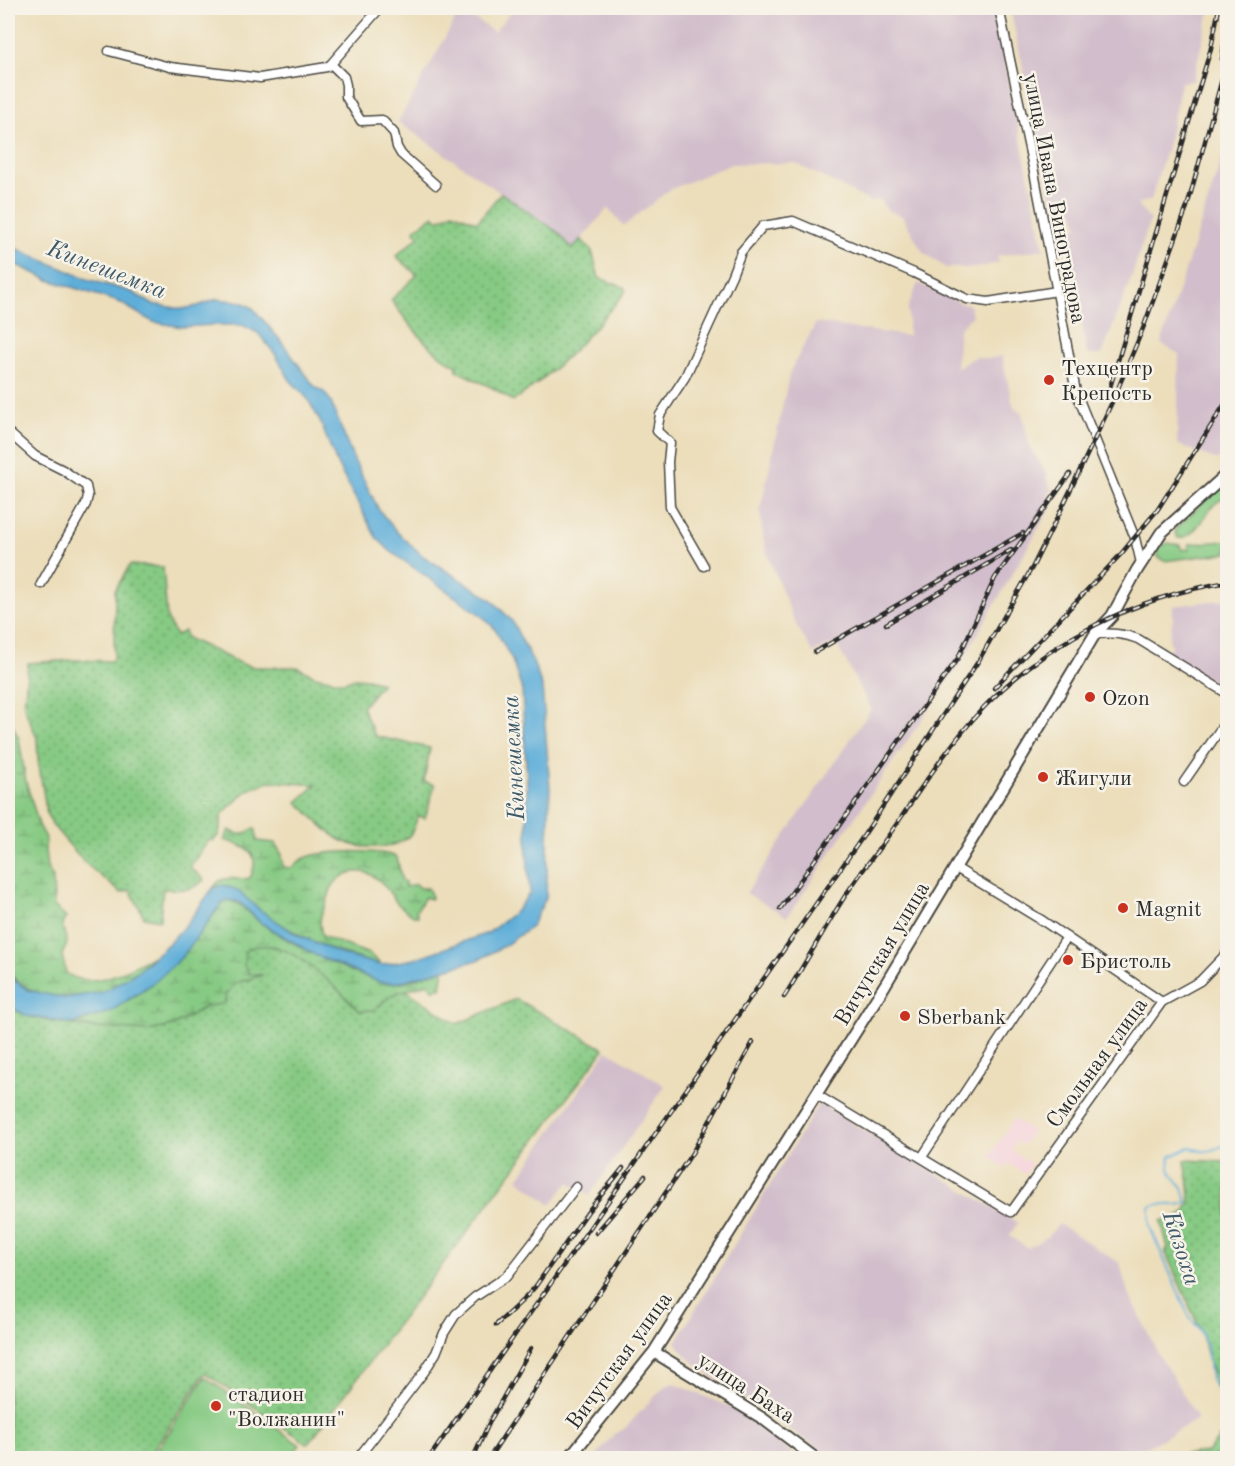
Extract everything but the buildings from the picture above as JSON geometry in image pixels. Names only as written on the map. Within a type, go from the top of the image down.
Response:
[{"type":"main road","name":"Вичугская улица","points":[[569,1458],[654,1352],[817,1095],[956,868],[1095,634],[1112,616],[1156,539],[1227,473]]},
{"type":"main road","name":"улица Баха","points":[[654,1352],[762,1418],[815,1458]]},
{"type":"street","points":[[109,51],[170,67],[260,78],[327,68],[380,8]]},
{"type":"street","name":"улица Ивана Виноградова","points":[[999,8],[1076,392],[1135,538],[1141,563]]},
{"type":"street","points":[[331,64],[344,77],[346,97],[361,121],[366,122],[379,118],[382,120],[392,129],[400,154],[435,185]]},
{"type":"street","points":[[704,566],[670,507],[668,462],[670,443],[657,431],[660,415],[685,377],[741,252],[763,226],[793,221],[967,299],[988,302],[1057,291]]},
{"type":"street","points":[[8,432],[36,456],[63,470],[88,489],[86,504],[41,584]]},
{"type":"street","points":[[1095,634],[1113,633],[1138,639],[1227,694]]},
{"type":"street","points":[[1184,782],[1227,718]]},
{"type":"street","points":[[956,868],[1067,937],[1162,1002]]},
{"type":"street","points":[[817,1095],[922,1157],[1067,937]]},
{"type":"street","name":"Смольная улица","points":[[922,1157],[1011,1212],[1162,1002],[1200,981],[1227,952]]},
{"type":"street","points":[[358,1458],[424,1372],[456,1314],[475,1297],[507,1276],[576,1187]]},
{"type":"shaded area","points":[[514,8],[993,8],[1044,249],[997,256],[998,263],[975,268],[946,268],[923,252],[902,216],[887,210],[879,199],[871,202],[795,163],[731,164],[669,190],[624,226],[608,208],[572,250],[559,233],[398,122],[461,9],[494,32]]},
{"type":"shaded area","points":[[1010,8],[1210,8],[1193,81],[1181,82],[1169,140],[1151,200],[1137,204],[1150,220],[1102,355],[1087,355],[1069,240],[1074,239],[1073,230],[1078,226],[1073,209],[1053,205]]},
{"type":"shaded area","points":[[1227,143],[1228,452],[1217,460],[1177,444],[1179,354],[1161,344]]},
{"type":"shaded area","points":[[918,283],[961,303],[969,304],[972,316],[959,329],[956,368],[976,357],[988,359],[1002,356],[1015,409],[1022,412],[1029,445],[1048,476],[1046,478],[1053,491],[1048,494],[1052,505],[965,656],[787,917],[746,893],[871,709],[836,643],[813,653],[794,621],[765,547],[760,511],[790,371],[816,323],[908,336],[908,307]]},
{"type":"shaded area","points":[[1227,599],[1227,690],[1167,653],[1172,645],[1169,640],[1173,606]]},
{"type":"shaded area","points":[[607,1050],[665,1086],[589,1196],[569,1182],[551,1205],[518,1179]]},
{"type":"shaded area","points":[[819,1103],[1018,1223],[1009,1236],[1028,1248],[1047,1237],[1059,1224],[1120,1263],[1127,1290],[1162,1362],[1198,1419],[1147,1447],[1102,1458],[832,1458],[704,1371],[686,1356],[676,1342]]},
{"type":"shaded area","points":[[1014,1119],[1032,1131],[1023,1145],[1017,1141],[1011,1150],[1032,1164],[1025,1174],[1008,1163],[1005,1168],[989,1157]]},
{"type":"shaded area","points":[[674,1383],[734,1409],[799,1458],[595,1458],[614,1434],[624,1429],[664,1387]]},
{"type":"green space","points":[[501,193],[559,233],[572,249],[581,239],[592,251],[599,278],[624,287],[626,291],[560,364],[513,401],[493,388],[457,371],[457,366],[437,353],[421,337],[391,300],[417,275],[396,256],[419,236],[414,230],[434,215],[439,220],[453,212],[477,222]]},
{"type":"green space","points":[[1227,482],[1227,498],[1214,505],[1192,532],[1185,537],[1178,538],[1176,528]]},
{"type":"green space","points":[[1227,541],[1227,553],[1164,561],[1158,557],[1158,548],[1168,543],[1180,545],[1182,550],[1189,549],[1189,544]]},
{"type":"green space","points":[[130,565],[163,567],[167,618],[176,636],[184,631],[187,638],[242,664],[254,667],[297,667],[315,676],[344,682],[355,678],[382,683],[362,707],[375,736],[430,748],[424,781],[435,785],[425,818],[418,816],[411,834],[396,844],[386,846],[366,847],[347,843],[328,831],[297,802],[316,785],[269,781],[248,790],[222,814],[219,835],[213,841],[209,840],[190,867],[204,880],[190,889],[163,889],[160,920],[144,917],[130,890],[121,893],[85,863],[54,827],[47,815],[38,760],[37,738],[24,707],[28,663],[73,660],[111,661],[114,657],[115,590]]},
{"type":"green space","points":[[8,718],[19,739],[26,782],[39,825],[46,838],[47,868],[53,878],[54,906],[66,918],[62,923],[67,944],[62,955],[66,973],[88,980],[100,979],[123,972],[155,955],[124,981],[102,992],[77,997],[50,996],[27,987],[8,971]]},
{"type":"green space","points":[[254,828],[257,841],[275,843],[282,855],[283,867],[292,868],[303,859],[322,853],[349,852],[388,855],[397,857],[405,887],[416,884],[419,888],[428,888],[432,897],[430,899],[425,897],[416,911],[418,916],[413,916],[398,904],[380,881],[370,875],[355,872],[342,877],[332,888],[321,914],[322,936],[369,954],[382,965],[349,956],[303,936],[274,920],[233,889],[213,888],[221,880],[250,878],[254,862],[253,856],[245,848],[224,840],[229,830],[242,834]]},
{"type":"green space","points":[[228,900],[242,906],[261,923],[288,940],[347,970],[383,982],[395,983],[444,969],[441,988],[432,989],[428,983],[390,996],[374,1010],[360,1011],[309,966],[274,946],[265,974],[236,983],[222,1005],[207,1006],[173,1026],[149,1031],[94,1028],[72,1024],[96,1016],[139,994],[175,963],[221,904]]},
{"type":"green space","points":[[255,946],[272,946],[296,956],[320,974],[360,1011],[374,1010],[390,996],[406,990],[457,1024],[516,999],[604,1049],[308,1444],[205,1373],[148,1458],[8,1458],[8,1006],[27,1016],[94,1028],[149,1031],[173,1026],[207,1006],[222,1004],[226,1001],[225,995],[236,983],[263,975],[249,974],[244,965],[245,951]]},
{"type":"green space","points":[[1185,1160],[1227,1162],[1227,1383],[1216,1386],[1201,1332],[1165,1251],[1168,1248],[1161,1221],[1180,1215],[1189,1204],[1190,1190]]},
{"type":"green space","name":"стадион \"Волжанин\"","points":[[205,1377],[300,1445],[290,1458],[152,1458]]},
{"type":"green space","points":[[1227,1430],[1227,1458],[1151,1458],[1207,1452]]},
{"type":"water","points":[[8,245],[87,279],[132,292],[152,304],[182,309],[217,299],[242,302],[253,308],[315,387],[324,392],[330,400],[353,458],[379,510],[397,532],[423,556],[491,599],[512,621],[533,662],[542,686],[550,789],[546,898],[531,927],[504,946],[478,960],[395,983],[379,982],[315,955],[261,923],[239,902],[228,900],[221,904],[183,956],[157,980],[110,1012],[72,1024],[27,1016],[8,1006],[8,971],[14,980],[28,990],[64,998],[103,992],[137,972],[189,921],[213,888],[224,885],[237,890],[260,910],[296,934],[346,956],[382,965],[414,959],[488,933],[516,911],[530,893],[522,690],[512,660],[495,629],[481,615],[390,551],[376,537],[338,466],[319,419],[307,398],[290,380],[275,354],[258,333],[242,325],[182,327],[153,322],[119,302],[49,280],[8,261]]},
{"type":"waterway","name":"Казоха","points":[[1228,1144],[1205,1151],[1190,1147],[1170,1157],[1169,1169],[1183,1189],[1186,1203],[1181,1205],[1159,1204],[1150,1207],[1150,1227],[1187,1312],[1198,1327],[1207,1348],[1211,1380],[1224,1401],[1228,1401]]},
{"type":"railway","points":[[1108,394],[1211,48],[1219,8]]},
{"type":"railway","points":[[1222,59],[1228,17]]},
{"type":"railway","points":[[429,1458],[864,835],[979,660],[1033,566],[1114,398],[1144,326],[1187,207],[1228,57]]},
{"type":"railway","points":[[994,688],[1121,554],[1158,509],[1228,399]]},
{"type":"railway","points":[[780,909],[958,658],[995,578],[1070,474]]},
{"type":"railway","points":[[815,652],[1023,533]]},
{"type":"railway","points":[[886,624],[1011,550]]},
{"type":"railway","points":[[784,997],[845,896],[939,762],[973,719],[1010,682],[1037,660],[1096,624],[1160,598],[1228,582]]},
{"type":"railway","points":[[489,1458],[692,1153],[753,1042]]},
{"type":"railway","points":[[496,1325],[535,1287],[589,1210],[623,1168]]},
{"type":"railway","points":[[596,1233],[645,1176]]},
{"type":"railway","points":[[473,1458],[490,1421],[531,1348]]},
{"type":"place","name":"Техцентр Крепость","points":[[1049,380]]},
{"type":"place","name":"Ozon","points":[[1090,697]]},
{"type":"place","name":"Жигули","points":[[1043,777]]},
{"type":"place","name":"Magnit","points":[[1123,908]]},
{"type":"place","name":"Бристоль","points":[[1068,960]]},
{"type":"place","name":"Sberbank","points":[[905,1016]]},
{"type":"place","name":"стадион \"Волжанин\"","points":[[216,1406]]},
{"type":"water label","name":"Кинешемка","points":[[107,269]]},
{"type":"water label","name":"Кинешемка","points":[[513,758]]}]
